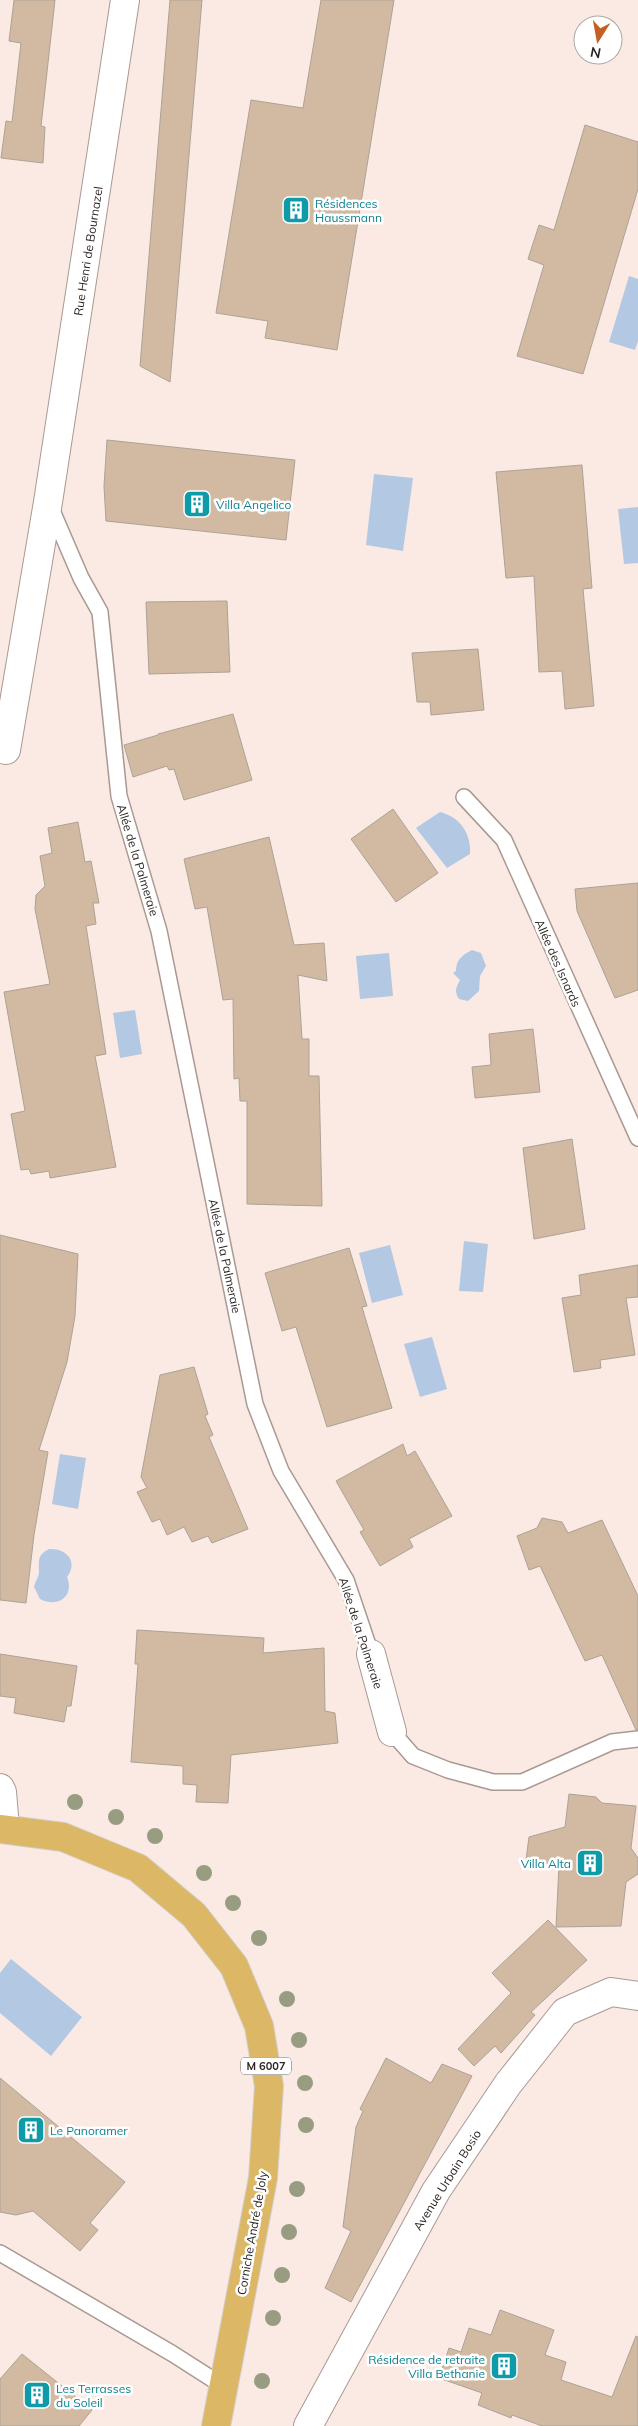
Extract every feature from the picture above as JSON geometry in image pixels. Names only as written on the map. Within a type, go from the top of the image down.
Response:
[{"type":"main road","name":"Corniche André de Joly","points":[[3,1829],[63,1837],[138,1868],[194,1914],[228,1958],[234,1966],[259,2026],[269,2086],[263,2178],[216,2426]]},
{"type":"street","name":"Rue Henri de Bournazel","points":[[6,750],[48,502],[125,0]]},
{"type":"street","name":"Allée de la Palmeraie","points":[[371,1654],[392,1732]]},
{"type":"street","points":[[0,1788],[2,1792],[3,1829]]},
{"type":"street","name":"Avenue Urbain Bosio","points":[[308,2426],[436,2191],[508,2084],[565,2012],[612,1992],[638,1996]]},
{"type":"lane","name":"Allée de la Palmeraie","points":[[48,502],[81,578],[100,612],[119,796],[159,931],[255,1404],[281,1471],[346,1580],[371,1654]]},
{"type":"lane","name":"Allée des Isnards","points":[[464,797],[504,840],[638,1138]]},
{"type":"lane","name":"Allée de la Palmeraie","points":[[392,1732],[413,1756],[448,1770],[493,1782],[522,1782],[612,1742],[638,1739]]},
{"type":"lane","points":[[0,2253],[173,2354],[223,2386]]},
{"type":"water","points":[[629,276],[638,279],[638,341],[635,350],[609,342]]},
{"type":"water","points":[[374,474],[413,478],[403,551],[366,545]]},
{"type":"water","points":[[638,507],[638,563],[624,564],[618,509]]},
{"type":"water","points":[[440,812],[459,822],[469,839],[470,846],[470,854],[447,868],[416,828]]},
{"type":"water","points":[[472,950],[481,953],[486,966],[480,976],[479,991],[468,1001],[459,999],[457,996],[456,989],[460,980],[453,973],[456,971],[460,958]]},
{"type":"water","points":[[389,953],[393,996],[360,999],[356,956]]},
{"type":"water","points":[[135,1010],[142,1054],[120,1058],[113,1013]]},
{"type":"water","points":[[464,1241],[488,1244],[483,1292],[459,1291]]},
{"type":"water","points":[[390,1245],[403,1295],[372,1303],[359,1253]]},
{"type":"water","points":[[432,1337],[447,1389],[420,1397],[404,1344]]},
{"type":"water","points":[[60,1454],[86,1458],[78,1509],[52,1504]]},
{"type":"water","points":[[49,1549],[65,1553],[69,1557],[72,1566],[67,1577],[69,1590],[63,1599],[53,1602],[40,1599],[34,1587],[39,1574],[40,1559],[42,1554]]},
{"type":"water","points":[[11,1959],[82,2017],[51,2056],[0,2013],[0,1973]]},
{"type":"building","points":[[14,0],[55,0],[41,126],[45,127],[43,163],[1,158],[6,121],[12,122],[21,43],[9,41]]},
{"type":"building","points":[[170,0],[202,0],[170,382],[140,366]]},
{"type":"building","name":"Résidences Haussmann","points":[[321,0],[394,0],[337,350],[265,338],[268,321],[216,313],[251,100],[303,108]]},
{"type":"building","points":[[585,125],[638,142],[638,189],[583,374],[517,356],[544,265],[528,259],[539,225],[554,230]]},
{"type":"building","name":"Villa Angelico","points":[[107,440],[295,460],[286,540],[106,521],[104,486]]},
{"type":"building","points":[[582,465],[592,588],[583,589],[594,706],[565,709],[562,671],[539,672],[534,576],[506,578],[496,472]]},
{"type":"building","points":[[227,601],[230,672],[149,674],[146,602]]},
{"type":"building","points":[[478,649],[484,710],[431,715],[430,702],[417,702],[412,653]]},
{"type":"building","points":[[233,714],[252,780],[184,800],[174,769],[169,770],[167,766],[133,777],[124,745]]},
{"type":"building","points":[[393,809],[438,873],[396,902],[351,839]]},
{"type":"building","points":[[78,822],[85,862],[91,861],[99,903],[93,903],[96,924],[86,926],[106,1054],[95,1056],[116,1167],[50,1178],[49,1171],[31,1174],[29,1169],[21,1170],[11,1114],[25,1111],[4,992],[50,984],[35,909],[36,895],[45,886],[40,856],[52,853],[48,828]]},
{"type":"building","points":[[269,837],[294,945],[324,943],[327,981],[298,975],[302,1039],[309,1039],[309,1076],[319,1076],[322,1206],[247,1204],[247,1101],[240,1101],[239,1078],[234,1079],[233,999],[223,1000],[207,907],[195,909],[184,859]]},
{"type":"building","points":[[638,883],[638,990],[615,998],[577,911],[575,889]]},
{"type":"building","points":[[533,1029],[540,1092],[475,1098],[472,1067],[491,1065],[489,1034]]},
{"type":"building","points":[[572,1139],[585,1229],[534,1239],[523,1148]]},
{"type":"building","points":[[0,1235],[78,1254],[75,1316],[67,1362],[39,1450],[48,1452],[34,1535],[26,1603],[0,1600]]},
{"type":"building","points":[[349,1248],[367,1306],[362,1307],[392,1408],[327,1427],[296,1327],[282,1331],[265,1273]]},
{"type":"building","points":[[638,1265],[638,1297],[626,1298],[635,1355],[600,1360],[601,1368],[574,1372],[562,1298],[581,1295],[579,1275]]},
{"type":"building","points":[[194,1367],[208,1414],[205,1416],[213,1435],[209,1437],[248,1529],[212,1543],[208,1536],[192,1542],[184,1527],[167,1535],[160,1519],[152,1522],[137,1492],[147,1488],[141,1477],[160,1375]]},
{"type":"building","points":[[403,1444],[407,1456],[415,1451],[452,1516],[409,1539],[413,1547],[380,1566],[360,1532],[364,1530],[336,1481]]},
{"type":"building","points":[[542,1518],[562,1522],[568,1533],[602,1520],[638,1596],[638,1730],[636,1730],[602,1655],[585,1661],[540,1566],[529,1570],[517,1536],[537,1528]]},
{"type":"building","points":[[137,1630],[264,1638],[263,1653],[324,1648],[325,1711],[335,1713],[338,1743],[231,1755],[228,1803],[196,1802],[197,1785],[183,1784],[183,1766],[131,1762],[138,1664],[135,1664]]},
{"type":"building","points":[[0,1654],[77,1666],[71,1706],[67,1706],[64,1722],[14,1713],[16,1698],[0,1696]]},
{"type":"building","name":"Villa Alta","points":[[569,1794],[596,1797],[602,1803],[636,1806],[631,1848],[638,1858],[638,1874],[626,1882],[621,1926],[556,1927],[559,1865],[526,1860],[529,1837],[565,1827]]},
{"type":"building","points":[[548,1920],[587,1960],[531,2012],[535,2015],[501,2053],[495,2046],[474,2066],[458,2049],[511,1993],[492,1973]]},
{"type":"building","points":[[386,2058],[431,2083],[442,2064],[472,2076],[351,2302],[325,2288],[351,2231],[343,2227],[356,2127],[363,2111],[360,2109]]},
{"type":"building","name":"Le Panoramer","points":[[0,2078],[125,2182],[90,2223],[98,2230],[80,2251],[33,2211],[16,2215],[0,2212]]},
{"type":"building","name":"Résidence de retraite Villa Bethanie","points":[[500,2310],[554,2330],[545,2355],[566,2362],[561,2380],[612,2397],[636,2336],[638,2337],[638,2426],[542,2426],[512,2415],[511,2418],[478,2405],[482,2393],[439,2378],[449,2348],[461,2352],[469,2328],[491,2335]]},
{"type":"building","name":"Les Terrasses du Soleil","points":[[22,2354],[92,2410],[79,2426],[0,2426],[0,2379]]},
{"type":"place","name":"Résidences Haussmann","points":[[296,210]]},
{"type":"place","name":"Villa Angelico","points":[[197,504]]},
{"type":"place","name":"Villa Alta","points":[[590,1863]]},
{"type":"place","name":"Le Panoramer","points":[[31,2130]]},
{"type":"place","name":"Résidence de retraite Villa Bethanie","points":[[504,2366]]},
{"type":"place","name":"Les Terrasses du Soleil","points":[[37,2395]]}]
